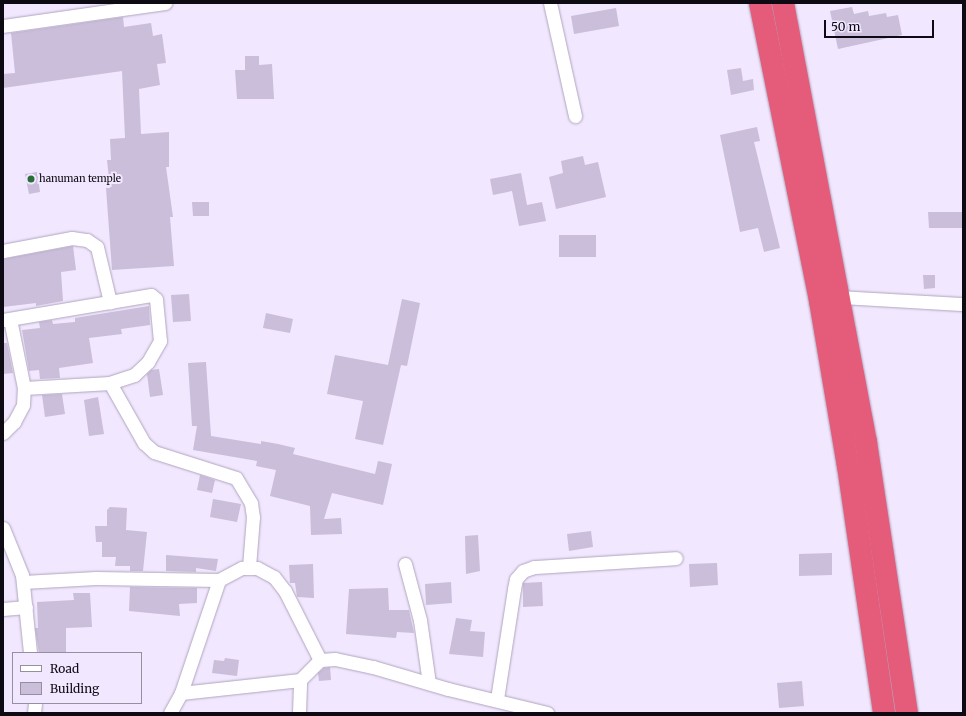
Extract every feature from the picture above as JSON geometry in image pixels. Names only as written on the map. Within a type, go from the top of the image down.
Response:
[{"type":"highway","points":[[760,3],[821,309],[848,466],[884,713]]},
{"type":"highway","points":[[783,3],[840,297],[884,554],[907,713]]},
{"type":"street","points":[[3,26],[165,3]]},
{"type":"street","points":[[550,3],[575,116]]},
{"type":"street","points":[[3,251],[72,238],[87,240],[97,247],[110,302]]},
{"type":"street","points":[[3,433],[14,422],[23,405],[24,388],[7,319],[151,296],[156,299],[160,341],[148,362],[134,375],[110,383],[24,388]]},
{"type":"street","points":[[840,297],[963,304]]},
{"type":"street","points":[[110,383],[144,443],[154,452],[236,478],[251,503],[253,517],[249,567]]},
{"type":"street","points":[[3,528],[23,582],[30,652]]},
{"type":"street","points":[[497,700],[516,579],[523,571],[534,567],[676,558]]},
{"type":"street","points":[[404,564],[420,620],[429,683]]},
{"type":"street","points":[[23,582],[96,578],[219,580],[236,570],[249,567],[265,570],[274,577],[285,591],[320,660]]},
{"type":"street","points":[[170,713],[181,693],[219,580]]},
{"type":"street","points":[[3,609],[26,606]]},
{"type":"street","points":[[181,693],[300,680],[320,660],[335,659],[373,667],[546,713]]},
{"type":"street","points":[[299,713],[300,680]]},
{"type":"building","points":[[852,7],[854,14],[868,11],[869,16],[886,13],[887,17],[898,15],[902,35],[838,49],[830,11]]},
{"type":"building","points":[[616,8],[619,26],[574,34],[571,16]]},
{"type":"building","points":[[123,17],[124,27],[151,23],[153,36],[162,34],[166,63],[157,64],[160,85],[139,89],[141,134],[169,132],[169,167],[166,167],[173,217],[170,217],[174,266],[112,270],[106,188],[110,188],[107,160],[111,160],[110,139],[125,138],[122,71],[3,88],[3,74],[15,73],[11,33]]},
{"type":"building","points":[[245,56],[259,56],[259,65],[272,64],[274,99],[237,99],[235,70],[245,70]]},
{"type":"building","points":[[741,68],[743,81],[753,79],[754,90],[731,95],[727,70]]},
{"type":"building","points":[[757,127],[760,141],[754,142],[780,248],[764,252],[758,228],[740,232],[720,135]]},
{"type":"building","points":[[583,156],[585,165],[598,162],[606,197],[556,209],[549,177],[563,173],[561,161]]},
{"type":"building","points":[[37,172],[40,192],[29,194],[25,174]]},
{"type":"building","points":[[521,173],[527,205],[542,202],[546,221],[519,226],[512,191],[493,195],[490,179]]},
{"type":"building","points":[[192,202],[209,202],[209,216],[193,216]]},
{"type":"building","points":[[928,212],[963,212],[963,228],[929,228]]},
{"type":"building","points":[[559,235],[596,235],[596,257],[559,257]]},
{"type":"building","points":[[73,246],[76,270],[61,272],[63,301],[36,306],[36,303],[3,307],[3,259]]},
{"type":"building","points":[[923,275],[935,275],[935,288],[924,289]]},
{"type":"building","points":[[189,294],[191,321],[173,322],[171,295]]},
{"type":"building","points":[[402,299],[420,303],[407,366],[401,365],[383,445],[355,439],[363,401],[327,394],[335,355],[388,365]]},
{"type":"building","points":[[149,306],[150,325],[121,329],[122,334],[89,338],[93,363],[59,368],[60,378],[40,379],[39,370],[29,371],[22,330],[40,328],[39,322],[52,320],[53,324],[75,322],[75,318]]},
{"type":"building","points":[[266,313],[293,319],[290,333],[263,328]]},
{"type":"building","points":[[3,343],[7,343],[13,373],[3,374]]},
{"type":"building","points":[[206,362],[211,436],[261,444],[261,441],[278,444],[295,448],[293,454],[375,474],[378,461],[392,464],[383,505],[332,493],[324,519],[341,518],[342,534],[311,535],[310,506],[270,496],[276,470],[256,466],[257,461],[193,450],[197,426],[192,426],[188,363]]},
{"type":"building","points":[[159,369],[163,395],[150,397],[147,374],[151,370]]},
{"type":"building","points":[[62,394],[65,414],[45,417],[42,395]]},
{"type":"building","points":[[98,397],[104,434],[89,436],[84,400]]},
{"type":"building","points":[[200,475],[215,480],[212,493],[197,490]]},
{"type":"building","points":[[213,499],[241,504],[237,522],[210,517]]},
{"type":"building","points":[[110,507],[127,508],[126,530],[147,532],[143,571],[130,571],[130,566],[115,566],[116,557],[102,557],[102,542],[96,542],[95,526],[107,526],[107,510]]},
{"type":"building","points":[[591,531],[593,547],[569,551],[567,534]]},
{"type":"building","points":[[478,535],[480,571],[466,574],[465,536]]},
{"type":"building","points":[[832,553],[832,575],[799,576],[799,554]]},
{"type":"building","points":[[166,555],[218,559],[216,571],[196,568],[196,572],[166,571]]},
{"type":"building","points":[[717,563],[718,585],[690,587],[689,564]]},
{"type":"building","points":[[313,564],[314,598],[297,597],[295,583],[290,583],[289,565]]},
{"type":"building","points":[[451,582],[452,603],[426,605],[425,584]]},
{"type":"building","points":[[542,582],[543,606],[523,607],[523,583]]},
{"type":"building","points":[[130,587],[197,588],[197,603],[179,604],[180,616],[129,611]]},
{"type":"building","points":[[388,588],[389,610],[409,610],[414,633],[397,632],[396,638],[346,634],[349,589]]},
{"type":"building","points":[[73,593],[90,593],[92,627],[66,628],[66,652],[39,652],[35,628],[38,628],[37,602],[74,600]]},
{"type":"building","points":[[456,618],[472,620],[470,631],[485,632],[483,657],[449,654]]},
{"type":"building","points":[[225,658],[239,660],[237,676],[212,673],[214,660],[224,661]]},
{"type":"building","points":[[330,667],[331,680],[319,681],[318,673],[324,668]]},
{"type":"building","points":[[802,681],[804,706],[779,708],[777,683]]},
{"type":"place","name":"hanuman temple","points":[[31,179]]}]
